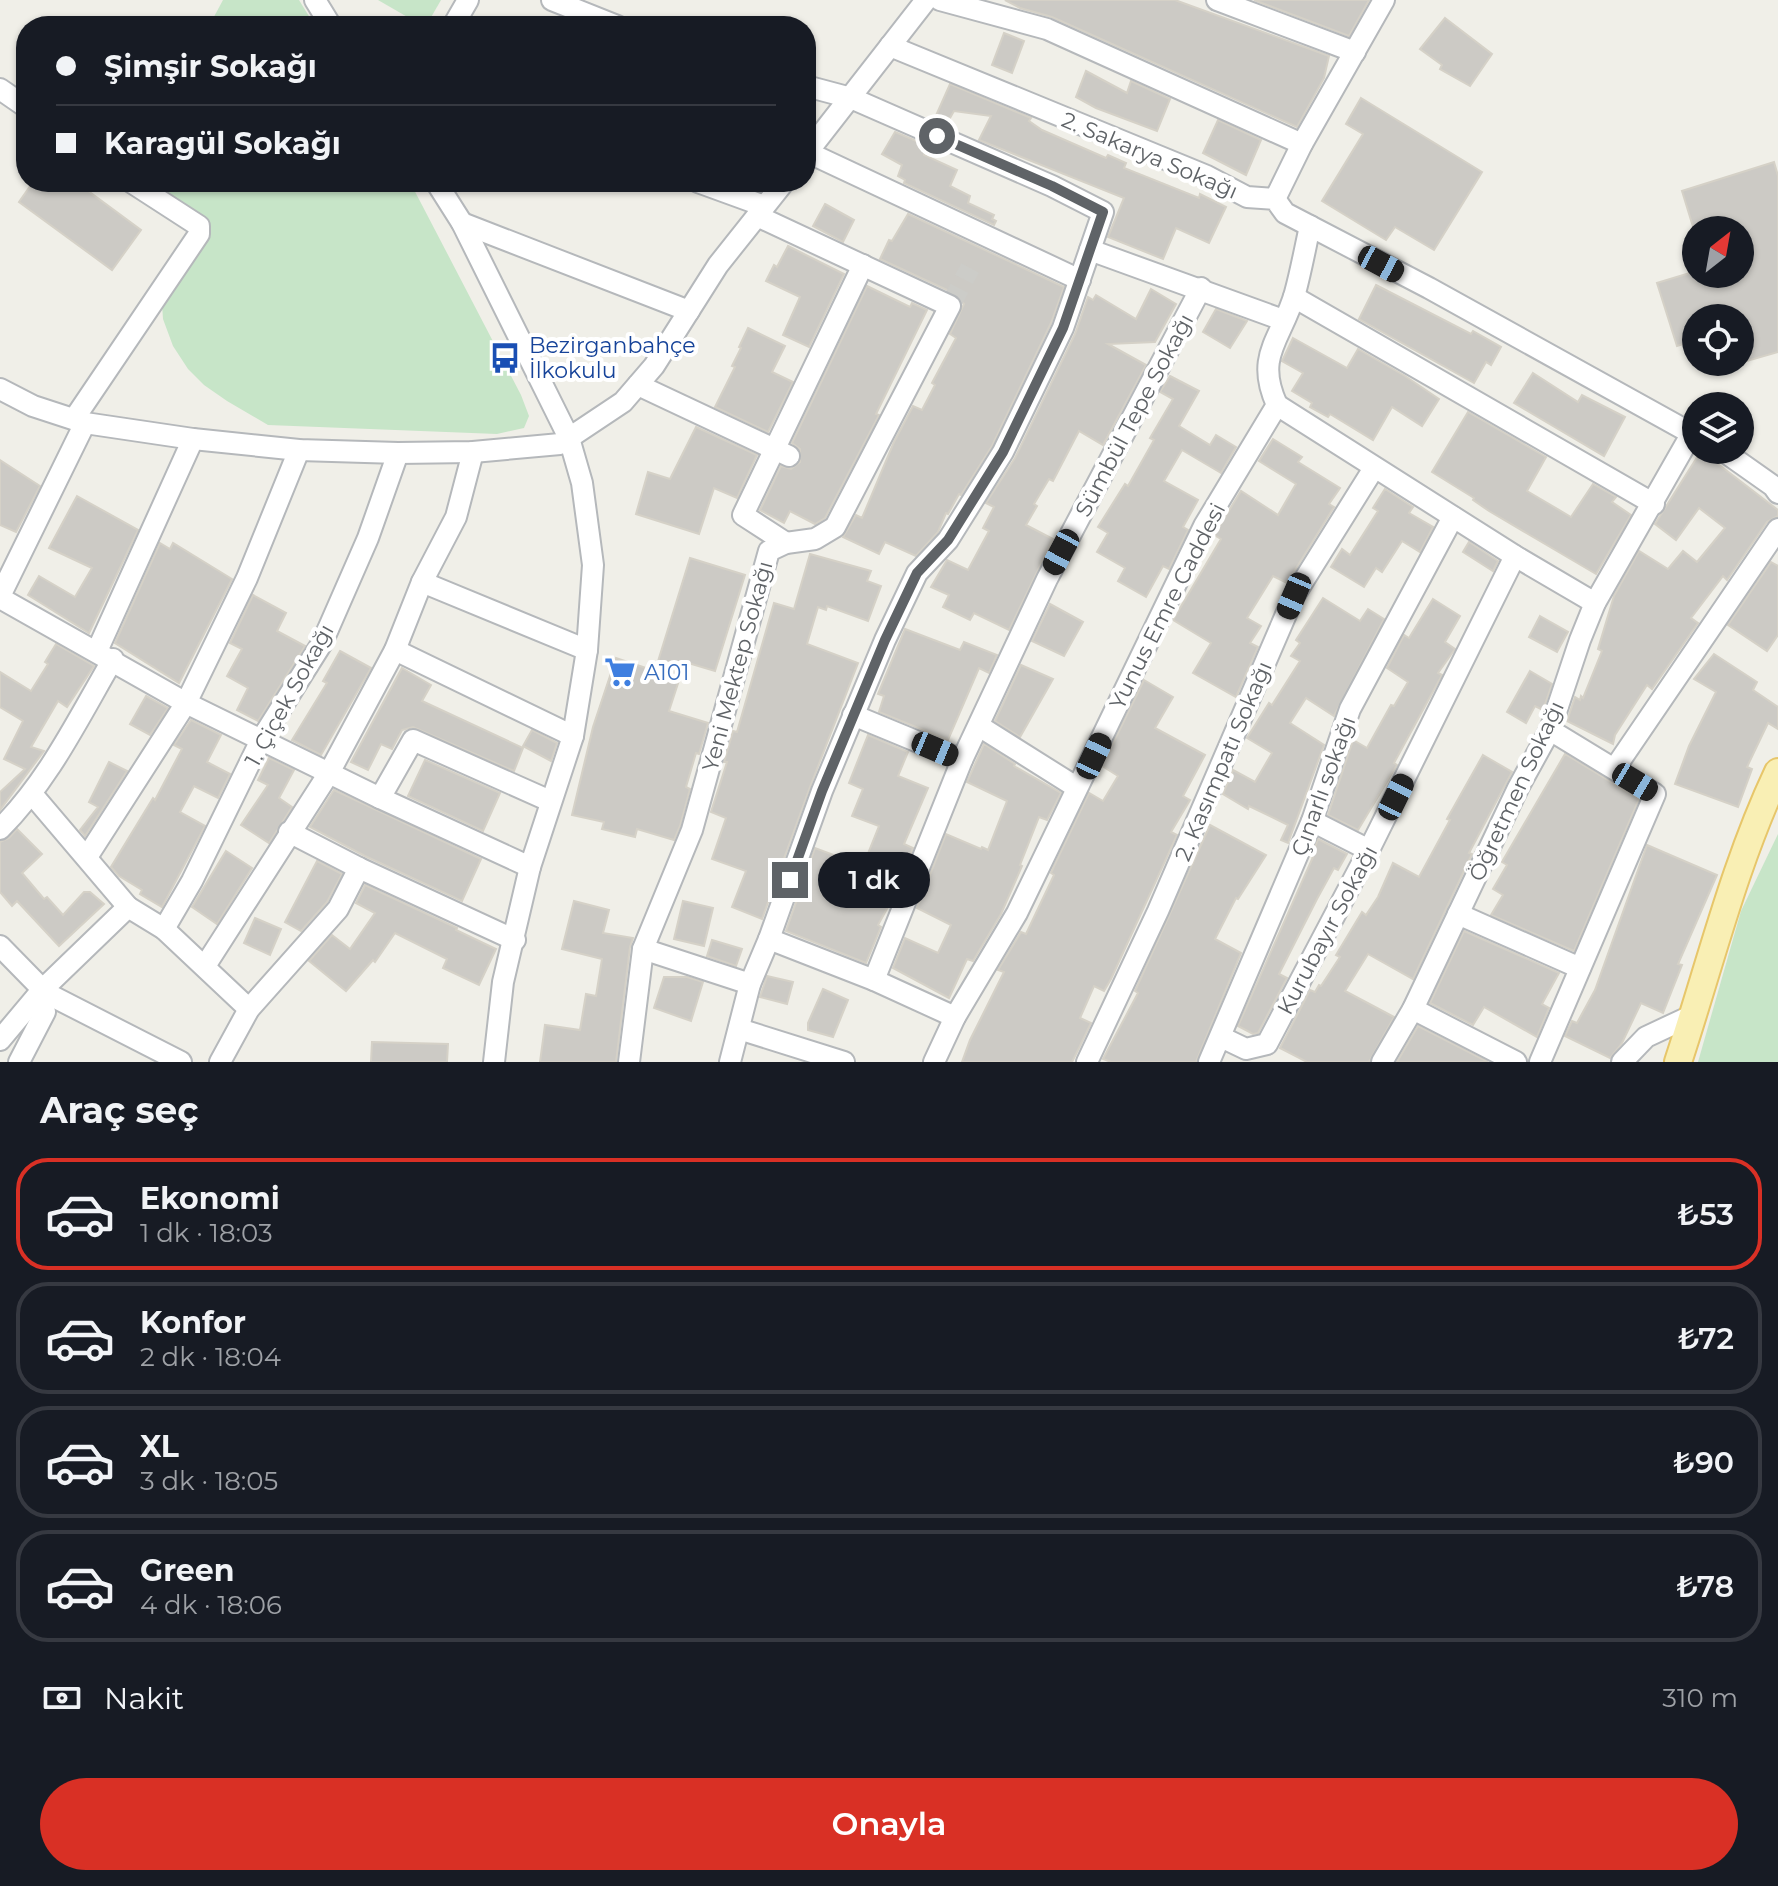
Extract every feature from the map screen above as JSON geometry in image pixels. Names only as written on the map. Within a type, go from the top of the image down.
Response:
[{"type":"main road","points":[[1678,1062],[1734,884],[1778,772]]},
{"type":"street","points":[[552,0],[592,16]]},
{"type":"street","points":[[816,142],[926,0]]},
{"type":"street","points":[[940,0],[1047,29],[1302,144]]},
{"type":"street","points":[[1217,0],[1355,52]]},
{"type":"street","points":[[1280,206],[1302,144],[1384,0]]},
{"type":"street","name":"2. Sakarya Sokağı","points":[[890,46],[1207,176],[1247,197],[1280,206],[1310,226],[1682,428]]},
{"type":"street","points":[[730,1062],[750,984],[853,715],[917,573],[948,540],[1003,452],[1063,328],[1103,212],[1052,186],[851,98],[816,89]]},
{"type":"street","points":[[816,157],[1080,280]]},
{"type":"street","points":[[146,192],[200,228],[195,242],[79,421],[0,597],[186,703],[530,867]]},
{"type":"street","points":[[442,192],[462,223],[569,438],[582,483],[593,565],[587,650],[573,736],[530,867],[503,982],[494,1062]]},
{"type":"street","name":"Yeni Mektep Sokağı","points":[[629,1062],[643,949],[692,830],[769,551],[786,543],[815,539],[835,527],[950,306],[720,192]]},
{"type":"street","points":[[0,389],[33,406],[79,421],[193,439],[299,450],[473,452],[560,444],[623,402],[638,385],[654,366],[718,265],[776,192]]},
{"type":"street","points":[[462,223],[689,311]]},
{"type":"street","points":[[1310,226],[1294,297],[1267,363],[1268,385],[1277,405],[1595,603]]},
{"type":"street","points":[[1090,250],[1283,320]]},
{"type":"street","points":[[786,543],[743,515],[781,452],[863,265]]},
{"type":"street","name":"Sümbül Tepe Sokağı","points":[[874,980],[962,760],[1047,579],[1201,288]]},
{"type":"street","points":[[1294,297],[1654,504]]},
{"type":"street","points":[[638,385],[781,452]]},
{"type":"street","name":"Yunus Emre Caddesi","points":[[934,1062],[955,1017],[1017,913],[1204,526],[1277,405]]},
{"type":"street","points":[[0,829],[32,794],[51,766],[105,655],[193,439]]},
{"type":"street","points":[[87,857],[186,703],[247,578],[299,450]]},
{"type":"street","points":[[205,966],[329,773],[395,650],[422,582],[456,517],[473,452]]},
{"type":"street","name":"1. Çiçek Sokağı","points":[[164,929],[192,881],[261,740],[322,643],[368,538],[398,453]]},
{"type":"street","name":"Öğretmen Sokağı","points":[[1382,1062],[1413,1009],[1518,788],[1550,730],[1595,603],[1682,456]]},
{"type":"street","points":[[1742,464],[1778,493]]},
{"type":"street","name":"2. Kasımpatı Sokağı","points":[[1087,1062],[1153,924],[1294,596],[1374,468]]},
{"type":"street","name":"Çınarlı sokağı","points":[[1209,1062],[1312,821],[1350,709],[1453,517]]},
{"type":"street","points":[[1615,768],[1778,529]]},
{"type":"street","name":"Kurubayır Sokağı","points":[[1221,1037],[1246,1049],[1267,1044],[1369,850],[1515,556]]},
{"type":"street","points":[[422,582],[587,650]]},
{"type":"street","points":[[395,650],[573,736]]},
{"type":"street","points":[[853,715],[962,760]]},
{"type":"street","points":[[979,726],[1076,787]]},
{"type":"street","points":[[1540,1062],[1655,794],[1550,730]]},
{"type":"street","points":[[380,798],[413,740],[550,801]]},
{"type":"street","points":[[32,794],[128,907],[164,929],[249,1009]]},
{"type":"street","points":[[1312,821],[1369,850]]},
{"type":"street","points":[[289,832],[515,940]]},
{"type":"street","points":[[220,1062],[249,1009],[338,909],[359,868]]},
{"type":"street","points":[[0,1040],[42,990],[128,907]]},
{"type":"street","points":[[1458,914],[1580,968]]},
{"type":"street","points":[[769,939],[874,980],[955,1017]]},
{"type":"street","points":[[0,946],[42,990],[181,1062]]},
{"type":"street","points":[[643,949],[750,984]]},
{"type":"street","points":[[1413,1009],[1516,1062]]},
{"type":"street","points":[[19,1062],[45,1012]]},
{"type":"street","points":[[1622,1062],[1646,1037],[1693,1015]]},
{"type":"street","points":[[739,1029],[844,1062]]},
{"type":"green space","points":[[223,0],[299,0],[309,16],[214,16]]},
{"type":"green space","points":[[378,0],[441,0],[432,16],[406,16]]},
{"type":"green space","points":[[145,192],[415,192],[521,395],[529,416],[524,428],[497,434],[268,425],[227,401],[188,369],[173,346],[163,319],[162,304],[199,234]]},
{"type":"green space","points":[[1778,834],[1778,1062],[1698,1062],[1741,911]]},
{"type":"building","points":[[1005,0],[1175,0],[1329,56],[1324,78],[1297,127],[1052,17],[1020,8]]},
{"type":"building","points":[[1254,0],[1369,0],[1349,36]]},
{"type":"building","points":[[1445,18],[1492,54],[1470,86],[1440,69],[1442,65],[1420,49]]},
{"type":"building","points":[[1004,33],[1024,41],[1012,73],[992,65]]},
{"type":"building","points":[[1086,71],[1127,93],[1131,81],[1170,99],[1157,131],[1096,108],[1076,97]]},
{"type":"building","points":[[950,84],[1031,118],[1029,121],[1042,130],[1106,158],[1108,155],[1126,163],[1124,168],[1199,198],[1200,194],[1226,207],[1209,243],[1176,228],[1163,259],[1108,237],[1124,198],[979,140],[991,116],[954,111],[946,125],[934,120]]},
{"type":"building","points":[[1361,98],[1482,172],[1434,250],[1395,227],[1386,240],[1322,201],[1363,134],[1346,124]]},
{"type":"building","points":[[1218,120],[1261,140],[1246,175],[1203,153]]},
{"type":"building","points":[[895,132],[926,145],[924,155],[957,170],[950,186],[970,196],[968,203],[994,215],[994,225],[904,183],[905,180],[898,176],[902,165],[882,154]]},
{"type":"building","points":[[1774,162],[1778,176],[1778,352],[1754,359],[1754,304],[1682,304],[1682,344],[1677,346],[1657,283],[1682,275],[1682,288],[1754,288],[1754,216],[1690,216],[1682,191]]},
{"type":"building","points":[[26,192],[90,192],[141,230],[112,270],[19,202]]},
{"type":"building","points":[[825,204],[854,220],[843,242],[813,226]]},
{"type":"building","points":[[908,214],[1064,287],[1051,323],[992,446],[946,513],[938,532],[916,556],[885,542],[879,554],[843,537],[856,515],[862,518],[913,406],[922,410],[935,385],[932,383],[956,338],[950,334],[964,304],[956,294],[880,259]]},
{"type":"building","points":[[788,246],[844,274],[809,347],[783,335],[800,297],[766,281]]},
{"type":"building","points":[[1376,285],[1501,347],[1491,365],[1486,362],[1474,383],[1359,319]]},
{"type":"building","points":[[867,286],[910,307],[912,303],[927,310],[876,414],[879,415],[825,518],[815,524],[790,511],[784,523],[760,510],[781,466],[791,469],[800,462],[800,449],[792,443]]},
{"type":"building","points":[[1151,289],[1176,304],[1155,342],[1108,344],[1146,365],[1103,445],[1079,431],[1053,481],[1049,479],[1034,504],[1037,506],[1026,525],[1053,539],[1009,630],[974,613],[970,620],[943,607],[949,595],[931,587],[947,560],[968,570],[989,531],[983,528],[994,507],[986,503],[1015,458],[1075,334],[1088,297],[1093,300],[1096,295],[1136,319]]},
{"type":"building","points":[[1216,309],[1247,321],[1230,348],[1203,332]]},
{"type":"building","points":[[748,328],[785,346],[772,372],[793,382],[768,432],[715,407],[735,367],[732,366]]},
{"type":"building","points":[[1293,338],[1347,368],[1358,349],[1439,399],[1422,426],[1392,407],[1373,440],[1330,414],[1328,417],[1310,407],[1312,403],[1292,391],[1303,373],[1282,361]]},
{"type":"building","points":[[1533,373],[1578,402],[1582,395],[1625,417],[1604,456],[1514,403]]},
{"type":"building","points":[[1170,376],[1199,391],[1179,426],[1210,445],[1216,435],[1236,447],[1221,473],[1182,450],[1164,481],[1198,500],[1183,527],[1188,530],[1169,569],[1163,566],[1146,597],[1118,581],[1125,568],[1097,552],[1108,533],[1098,527],[1125,484],[1128,486],[1154,440],[1150,438],[1173,399],[1160,392]]},
{"type":"building","points":[[1468,412],[1546,457],[1527,491],[1571,517],[1593,484],[1616,497],[1612,502],[1631,515],[1596,574],[1489,511],[1432,472]]},
{"type":"building","points":[[696,427],[757,455],[737,498],[714,488],[699,534],[636,514],[648,472],[670,479]]},
{"type":"building","points":[[1273,439],[1302,457],[1298,462],[1340,488],[1329,504],[1334,507],[1287,583],[1273,576],[1247,618],[1261,626],[1250,643],[1258,647],[1236,697],[1193,673],[1211,643],[1173,620],[1221,539],[1214,535],[1241,491],[1278,515],[1296,484],[1259,461]]},
{"type":"building","points":[[0,460],[40,486],[16,532],[0,525]]},
{"type":"building","points":[[1693,464],[1718,464],[1778,510],[1778,516],[1767,522],[1727,580],[1723,576],[1691,618],[1698,623],[1652,689],[1647,685],[1615,735],[1613,744],[1567,721],[1575,697],[1583,698],[1602,651],[1598,649],[1614,596],[1639,551],[1668,569],[1683,551],[1697,562],[1725,528],[1699,508],[1676,540],[1655,524]]},
{"type":"building","points":[[1385,489],[1413,507],[1409,513],[1433,527],[1420,552],[1402,541],[1382,572],[1376,568],[1364,587],[1331,567],[1342,549],[1350,555],[1378,511],[1373,508]]},
{"type":"building","points":[[77,496],[138,530],[89,633],[28,595],[39,576],[75,597],[92,568],[49,548]]},
{"type":"building","points":[[1469,542],[1498,561],[1493,571],[1463,552]]},
{"type":"building","points":[[160,543],[170,549],[173,543],[232,579],[179,683],[115,643]]},
{"type":"building","points":[[810,554],[871,571],[867,581],[881,586],[868,621],[827,606],[826,610],[818,607],[807,644],[858,663],[762,919],[732,907],[746,871],[712,859],[726,818],[711,812],[774,603],[794,609]]},
{"type":"building","points":[[690,558],[745,575],[715,671],[685,662],[669,711],[708,723],[686,787],[690,789],[680,826],[674,840],[637,829],[635,837],[602,829],[604,822],[572,815],[593,727],[616,658],[655,671]]},
{"type":"building","points":[[1771,562],[1778,566],[1778,635],[1767,651],[1728,625]]},
{"type":"building","points":[[253,595],[286,613],[277,631],[305,646],[258,721],[237,710],[248,688],[227,676],[242,649],[230,643]]},
{"type":"building","points":[[1323,598],[1360,621],[1368,609],[1384,619],[1334,716],[1306,698],[1290,723],[1324,745],[1288,843],[1281,840],[1288,825],[1249,806],[1248,809],[1223,794],[1233,770],[1255,782],[1272,753],[1247,738],[1300,661],[1291,656],[1300,643],[1296,640]]},
{"type":"building","points":[[1433,599],[1460,616],[1445,642],[1455,649],[1438,673],[1442,675],[1394,763],[1397,765],[1358,830],[1328,815],[1353,740],[1367,748],[1408,682],[1387,668],[1404,635],[1409,638]]},
{"type":"building","points":[[1050,604],[1083,622],[1064,656],[1032,641]]},
{"type":"building","points":[[1540,616],[1568,632],[1557,652],[1529,637]]},
{"type":"building","points":[[905,629],[960,650],[964,642],[997,655],[989,673],[979,668],[948,740],[879,712],[884,696],[878,694]]},
{"type":"building","points":[[56,644],[94,666],[67,707],[58,701],[31,747],[44,751],[0,810],[0,792],[25,769],[4,759],[23,721],[0,707],[0,672],[31,691]]},
{"type":"building","points":[[340,651],[371,668],[321,755],[292,740],[327,683],[323,681]]},
{"type":"building","points":[[1714,654],[1757,682],[1753,690],[1778,707],[1778,729],[1768,723],[1747,767],[1752,769],[1738,807],[1675,784],[1689,746],[1716,692],[1694,679]]},
{"type":"building","points":[[1021,665],[1053,679],[1020,737],[995,721]]},
{"type":"building","points":[[402,668],[431,685],[422,701],[523,748],[514,771],[413,727],[402,730],[392,749],[381,744],[368,770],[351,762]]},
{"type":"building","points":[[1530,671],[1552,684],[1543,710],[1535,706],[1526,723],[1507,712]]},
{"type":"building","points":[[1144,680],[1173,697],[1155,728],[1205,755],[1183,796],[1190,800],[1171,832],[1177,835],[1111,979],[1104,991],[1094,986],[1080,1018],[1091,1023],[1072,1062],[962,1062],[1004,972],[998,970],[1021,932],[1026,934],[1089,793],[1103,801],[1118,776],[1102,766]]},
{"type":"building","points":[[146,696],[168,708],[150,735],[130,724]]},
{"type":"building","points":[[191,720],[221,735],[207,762],[230,774],[218,798],[194,786],[180,812],[205,826],[162,907],[140,894],[142,890],[119,876],[111,867],[153,798],[155,800],[182,749],[174,745]]},
{"type":"building","points":[[532,730],[557,743],[551,761],[523,746]]},
{"type":"building","points":[[868,735],[908,752],[898,776],[928,788],[904,844],[913,848],[894,896],[878,925],[881,927],[866,963],[786,931],[815,848],[863,866],[879,826],[852,816],[863,789],[849,783]]},
{"type":"building","points":[[984,744],[1014,766],[1061,793],[1047,820],[1039,817],[1001,914],[973,961],[967,959],[949,998],[893,968],[905,938],[938,953],[951,925],[917,908],[946,834],[988,850],[1007,801],[967,782]]},
{"type":"building","points":[[1565,754],[1639,799],[1574,951],[1491,915],[1503,895],[1493,889],[1507,865],[1502,862]]},
{"type":"building","points":[[1483,755],[1512,772],[1469,853],[1472,854],[1413,979],[1368,954],[1345,991],[1394,1017],[1369,1062],[1307,1062],[1280,1048],[1310,990],[1315,992],[1321,986],[1340,957],[1336,955],[1362,912],[1366,915],[1378,897],[1393,863],[1419,877]]},
{"type":"building","points":[[269,758],[294,770],[279,798],[292,807],[269,843],[241,825],[268,785],[258,780]]},
{"type":"building","points":[[425,760],[500,793],[483,831],[408,796]]},
{"type":"building","points":[[109,762],[127,771],[85,836],[80,830],[98,807],[89,802]]},
{"type":"building","points":[[334,790],[481,859],[462,901],[310,827]]},
{"type":"building","points":[[1210,825],[1266,855],[1236,898],[1215,939],[1241,953],[1196,1062],[1111,1062],[1103,1059],[1138,993],[1135,991]]},
{"type":"building","points":[[17,829],[42,854],[22,873],[44,899],[47,897],[63,915],[84,892],[90,892],[104,904],[59,946],[17,901],[12,906],[0,892],[0,842]]},
{"type":"building","points":[[1318,839],[1347,854],[1338,870],[1334,868],[1317,899],[1279,974],[1287,978],[1258,1033],[1253,1034],[1238,1026],[1313,857]]},
{"type":"building","points":[[1647,845],[1717,875],[1678,964],[1682,965],[1663,1013],[1641,1003],[1622,1043],[1610,1058],[1565,1036],[1572,1021],[1577,1023],[1595,990]]},
{"type":"building","points":[[226,851],[252,868],[217,924],[192,907]]},
{"type":"building","points":[[317,861],[342,874],[327,902],[301,931],[285,922]]},
{"type":"building","points":[[365,885],[496,949],[479,985],[443,968],[447,959],[395,933],[375,962],[373,960],[346,991],[309,961],[332,935],[350,949],[375,913],[356,903]]},
{"type":"building","points":[[574,901],[609,910],[603,933],[633,938],[616,1062],[540,1062],[545,1025],[580,1030],[586,994],[596,996],[602,959],[562,949]]},
{"type":"building","points":[[683,901],[713,908],[704,946],[674,939]]},
{"type":"building","points":[[255,918],[281,929],[270,955],[244,943]]},
{"type":"building","points":[[1464,931],[1559,973],[1542,1004],[1549,1008],[1537,1037],[1484,1007],[1473,1025],[1430,1003]]},
{"type":"building","points":[[712,940],[742,949],[736,966],[707,956]]},
{"type":"building","points":[[767,976],[793,982],[787,1004],[760,997]]},
{"type":"building","points":[[664,977],[687,977],[703,982],[691,1021],[654,1008]]},
{"type":"building","points":[[823,989],[848,1000],[833,1037],[808,1030],[808,1023]]},
{"type":"building","points":[[1418,1026],[1488,1062],[1397,1062]]},
{"type":"building","points":[[372,1042],[448,1044],[447,1062],[371,1062]]},
{"type":"tunnel","points":[[950,306],[970,268]]},
{"type":"place","name":"Bezirganbahçe İlkokulu","points":[[505,358]]},
{"type":"place","name":"A101","points":[[620,672]]},
{"type":"route","points":[[790,880],[822,791],[885,640],[917,573],[948,540],[1003,452],[1063,328],[1103,212],[1052,186],[937,136]]}]
